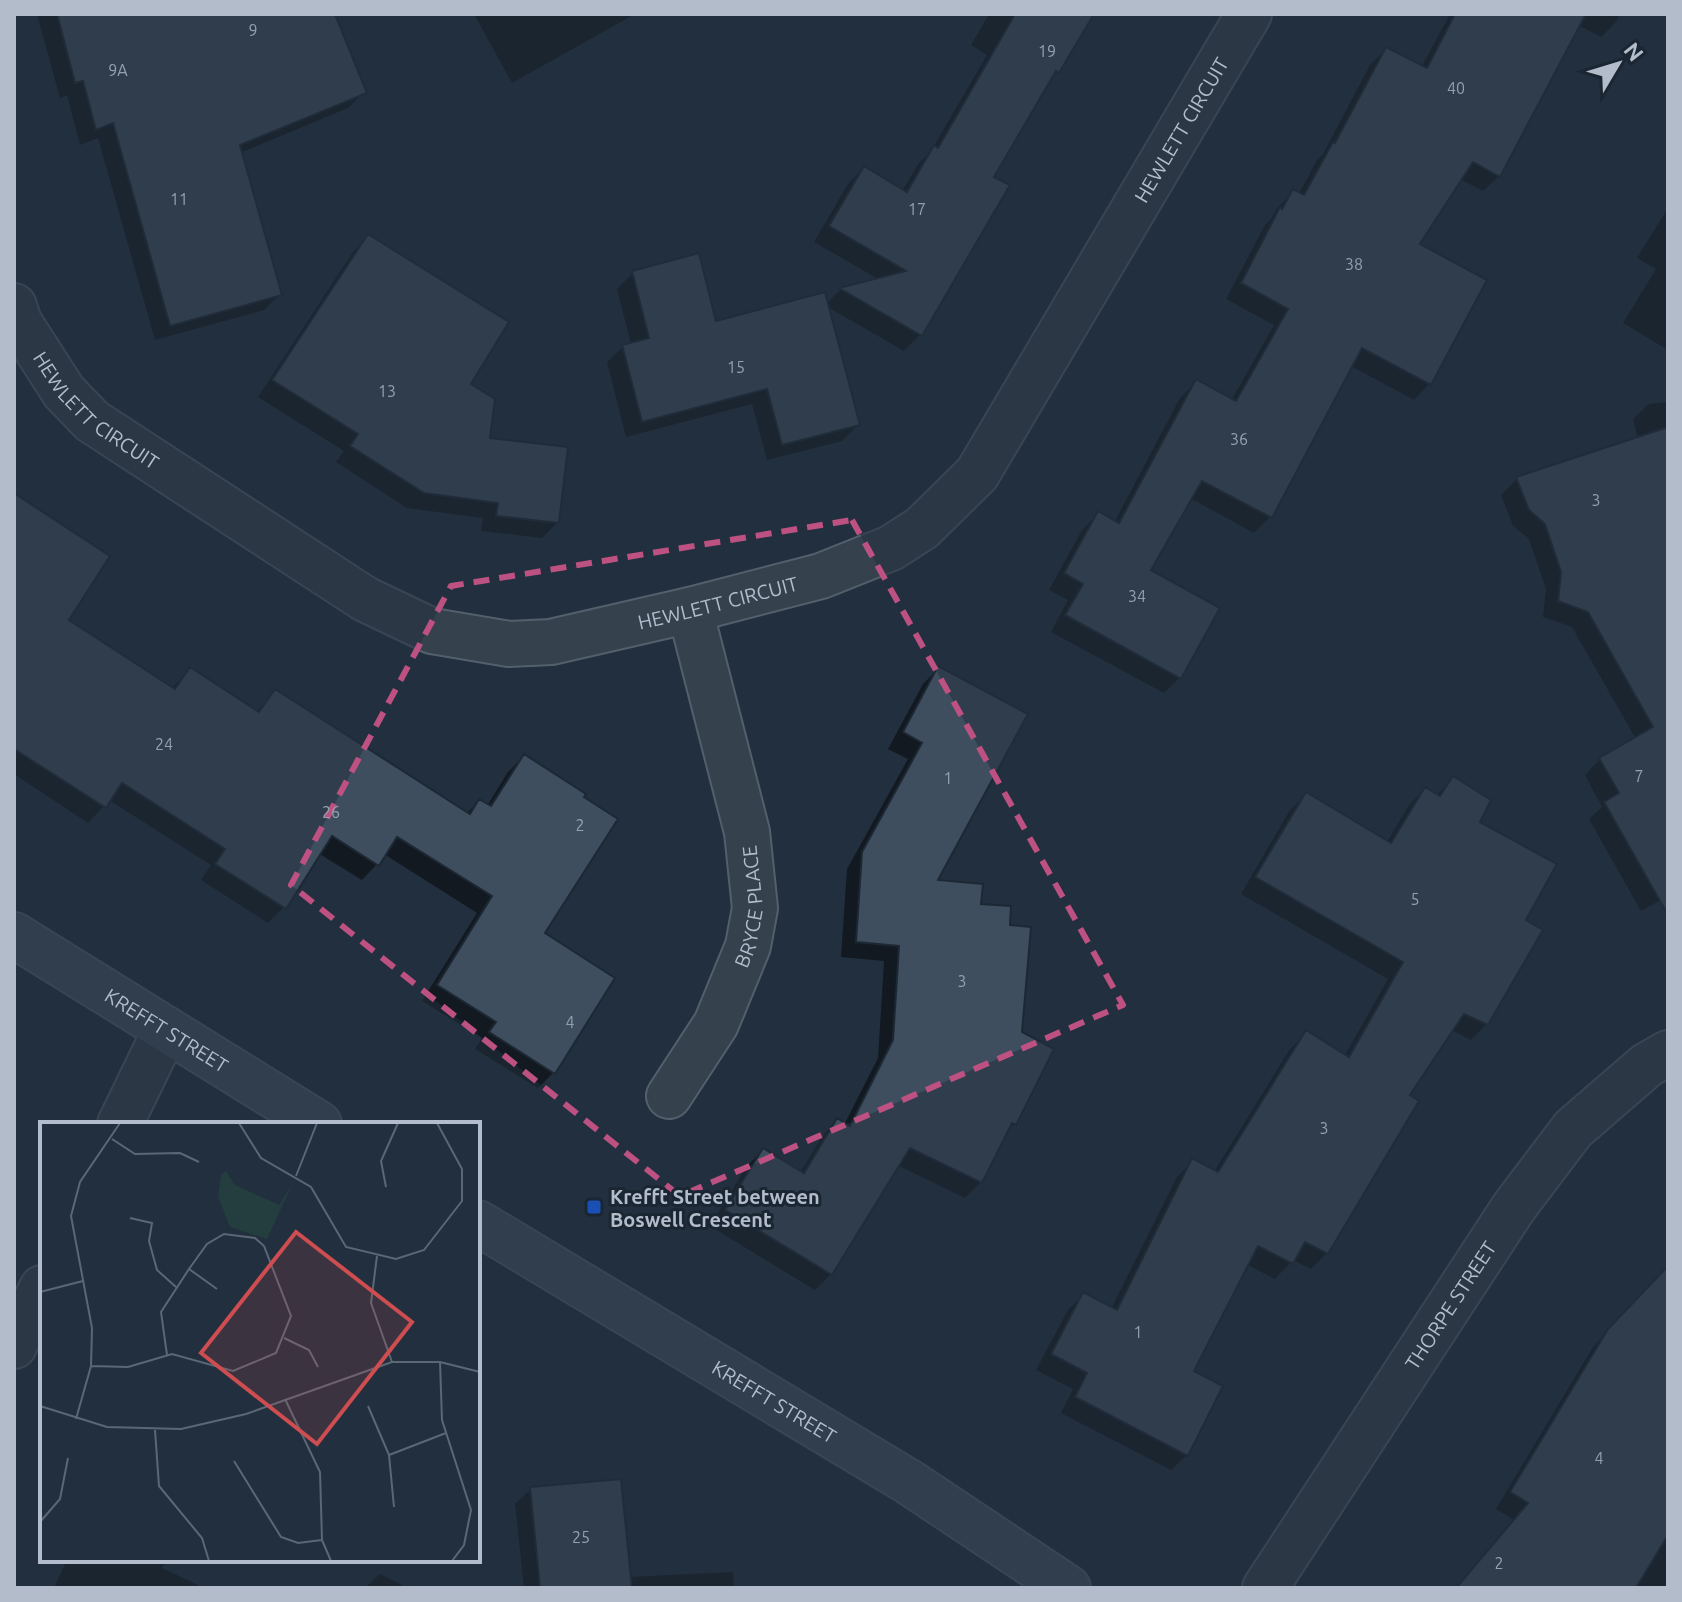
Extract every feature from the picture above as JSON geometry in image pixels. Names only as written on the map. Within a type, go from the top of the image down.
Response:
[{"type":"street","name":"HEWLETT CIRCUIT","points":[[14,306],[19,322],[64,392],[92,421],[365,599],[432,631],[509,644],[551,642],[690,610],[821,576],[891,548],[922,528],[977,474],[1249,14]]},
{"type":"street","name":"BRYCE PLACE","points":[[669,1096],[716,1024],[748,946],[755,908],[747,832],[690,610]]},
{"type":"street","name":"KREFFT STREET","points":[[14,935],[316,1122]]},
{"type":"street","points":[[121,1122],[166,1029]]},
{"type":"street","name":"THORPE STREET","points":[[1265,1588],[1514,1207],[1573,1129],[1647,1065],[1668,1053]]},
{"type":"street","name":"KREFFT STREET","points":[[480,1224],[909,1482],[1068,1588]]},
{"type":"street","points":[[14,1346],[40,1292]]},
{"type":"highlighted area","points":[[852,520],[1123,1005],[680,1196],[291,885],[451,586]]},
{"type":"building","points":[[57,14],[335,14],[367,93],[240,145],[282,295],[170,326],[113,123],[96,130],[83,81],[75,83]]},
{"type":"building","points":[[1015,14],[1094,14],[1059,73],[1056,71],[994,177],[1010,185],[922,336],[839,288],[906,271],[829,226],[864,166],[907,192],[934,145],[938,148]]},
{"type":"building","points":[[1455,14],[1586,14],[1500,177],[1473,162],[1420,244],[1487,280],[1431,385],[1362,348],[1272,518],[1202,481],[1151,570],[1220,608],[1181,679],[1065,615],[1083,584],[1064,573],[1098,511],[1119,523],[1196,379],[1236,401],[1288,309],[1241,283],[1280,207],[1282,209],[1293,189],[1304,195],[1386,47],[1427,68]]},
{"type":"building","points":[[368,234],[509,322],[471,384],[495,399],[490,438],[568,447],[559,523],[496,516],[498,503],[424,493],[350,446],[358,434],[272,380]]},
{"type":"building","points":[[699,253],[716,321],[825,292],[860,425],[782,445],[767,389],[642,422],[622,345],[649,338],[632,271]]},
{"type":"building","points":[[1668,427],[1668,915],[1604,802],[1619,793],[1599,758],[1653,727],[1588,612],[1558,601],[1561,572],[1545,524],[1529,510],[1516,477]]},
{"type":"building","points":[[14,493],[110,556],[69,620],[175,689],[190,667],[259,712],[275,689],[470,814],[479,799],[491,806],[524,754],[618,819],[545,933],[615,978],[555,1074],[489,1032],[496,1022],[437,985],[492,896],[397,837],[379,866],[332,836],[286,909],[215,864],[225,849],[122,783],[106,808],[14,749]]},
{"type":"building","points":[[938,666],[1028,714],[938,880],[983,884],[981,904],[1011,906],[1010,925],[1031,927],[1022,1032],[1054,1049],[1016,1125],[1012,1123],[982,1183],[910,1148],[832,1275],[725,1210],[763,1148],[804,1173],[837,1118],[850,1126],[893,1040],[899,946],[856,942],[862,852],[922,743],[903,732]]},
{"type":"building","points":[[1453,776],[1491,800],[1480,822],[1557,864],[1526,920],[1543,930],[1488,1025],[1464,1014],[1410,1095],[1419,1101],[1328,1254],[1305,1242],[1293,1264],[1258,1246],[1194,1371],[1223,1386],[1188,1456],[1075,1397],[1087,1373],[1051,1354],[1083,1292],[1117,1310],[1192,1158],[1218,1172],[1306,1030],[1349,1057],[1403,962],[1255,877],[1306,792],[1391,843],[1425,787],[1440,796]]},
{"type":"building","points":[[1668,1266],[1668,1535],[1636,1588],[1456,1588],[1528,1503],[1510,1492],[1608,1329]]},
{"type":"building","points":[[621,1479],[632,1588],[540,1588],[530,1487]]},
{"type":"place","name":"Krefft Street between Boswell Crescent","points":[[594,1207]]}]
